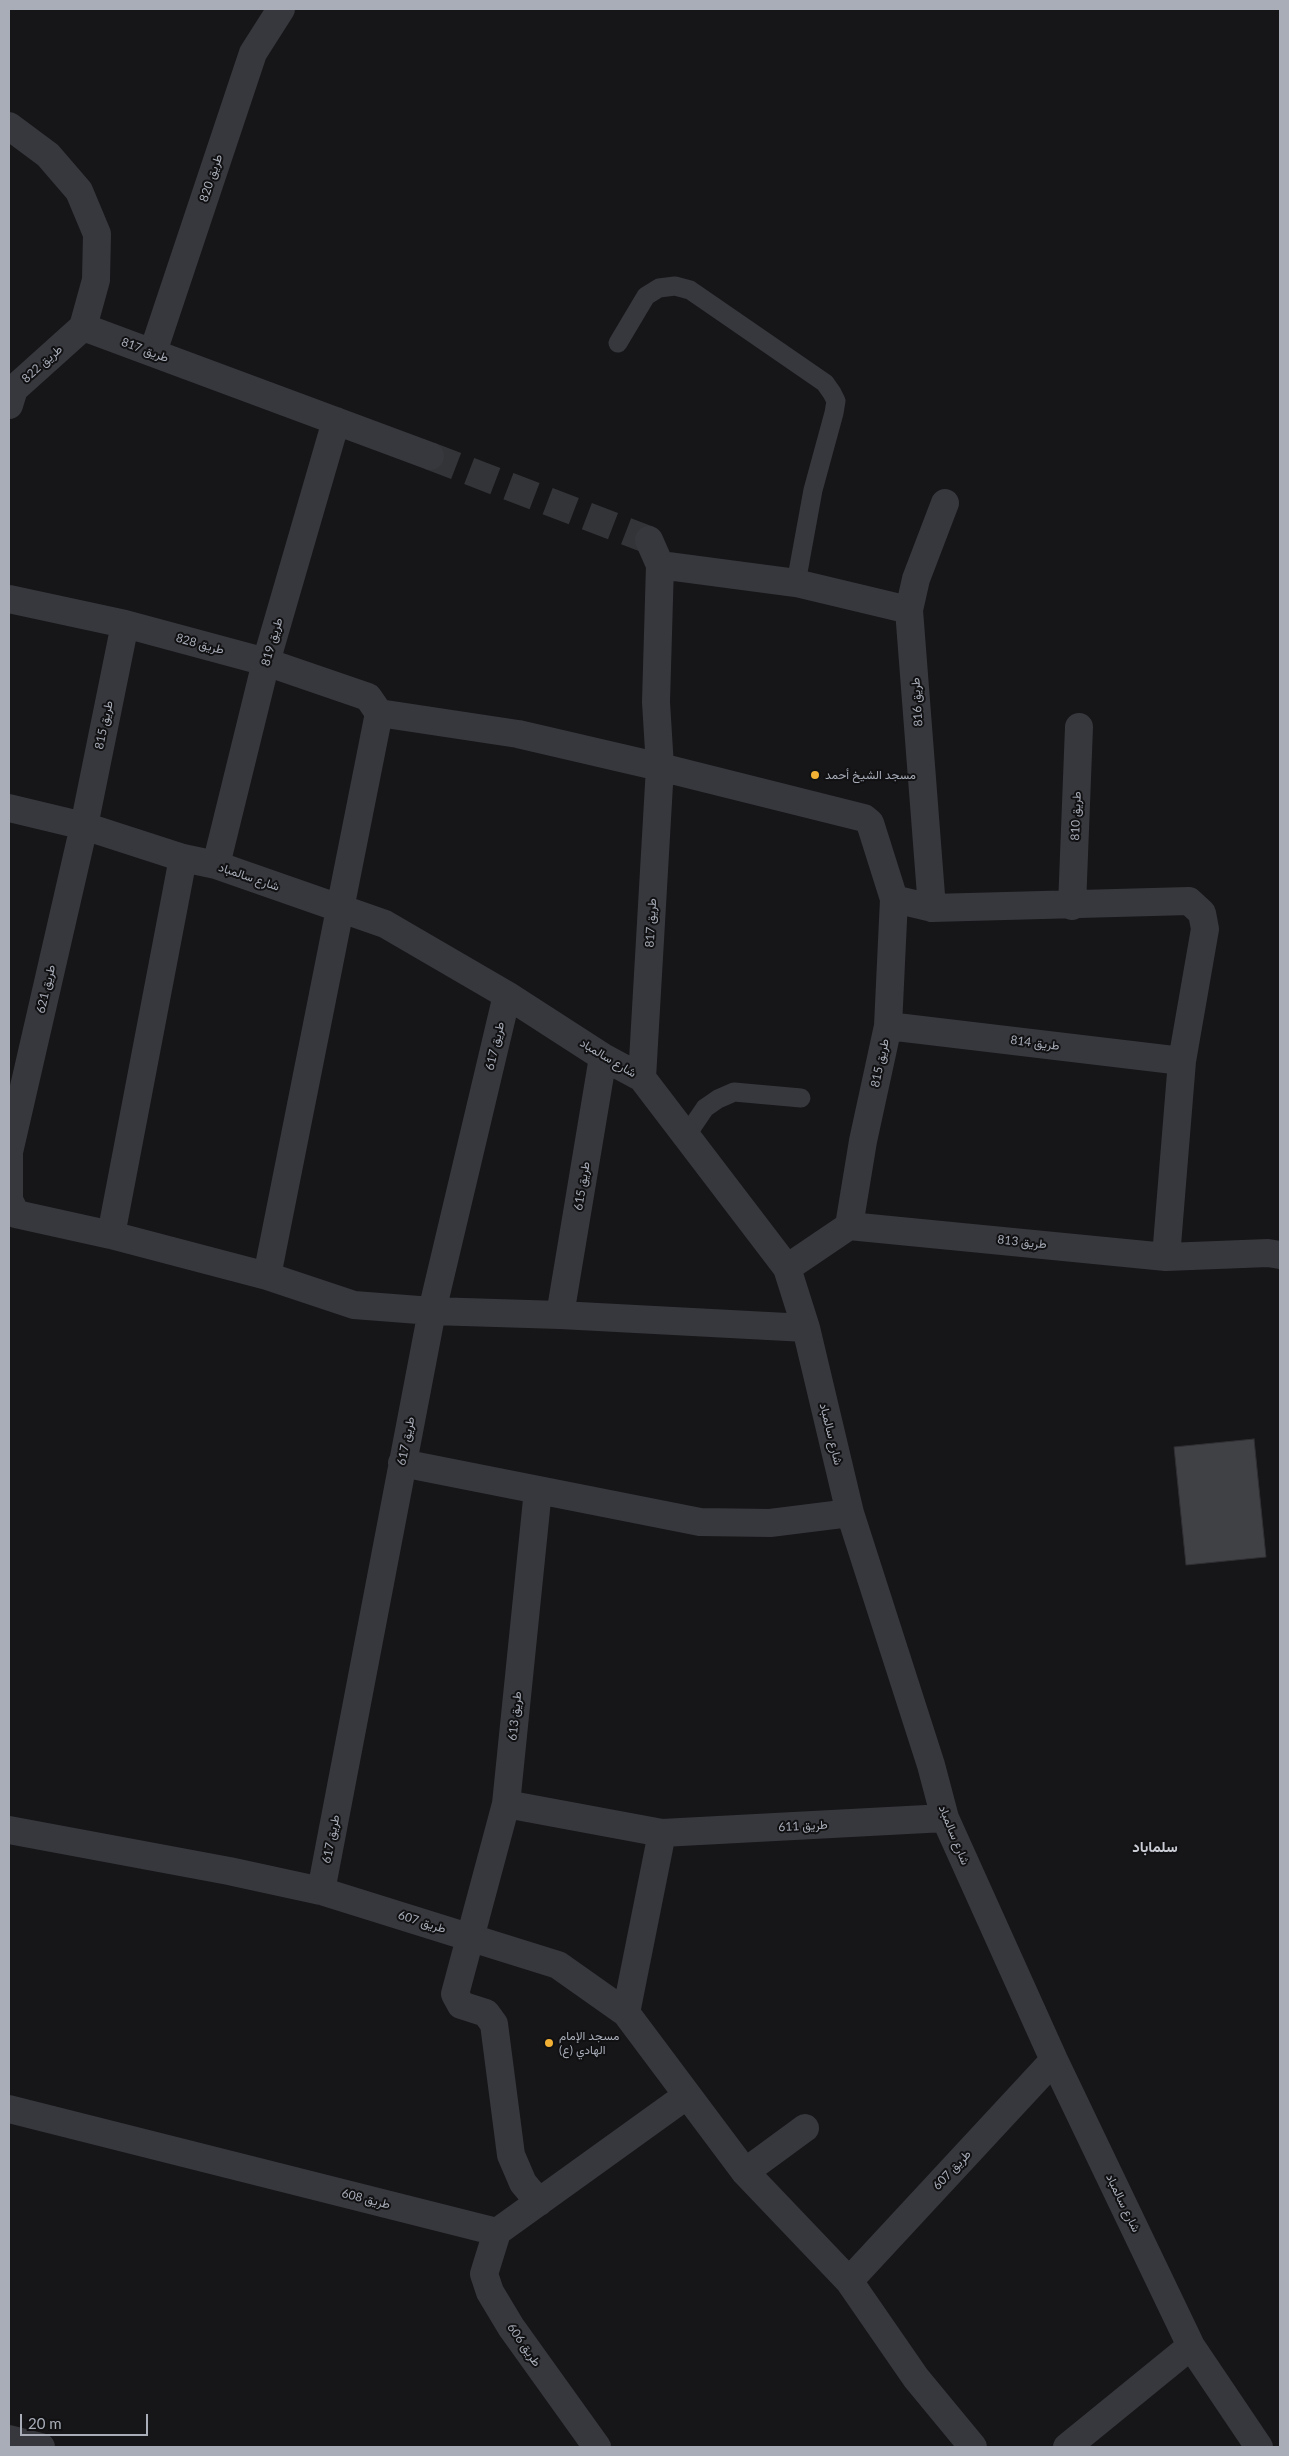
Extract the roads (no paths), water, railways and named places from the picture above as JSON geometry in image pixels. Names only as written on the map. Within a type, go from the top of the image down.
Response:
[{"type":"street","name":"طريق 820","points":[[153,352],[253,53],[281,9]]},
{"type":"street","points":[[9,126],[48,155],[79,191],[97,234],[96,280],[83,327]]},
{"type":"street","name":"طريق 817","points":[[83,327],[430,456]]},
{"type":"street","name":"طريق 822","points":[[9,405],[14,388],[83,327]]},
{"type":"street","name":"طريق 819","points":[[216,865],[266,662],[336,421]]},
{"type":"street","name":"طريق 816","points":[[932,908],[909,610],[916,579],[945,503]]},
{"type":"street","points":[[649,540],[660,565],[796,583],[909,610]]},
{"type":"street","name":"طريق 817","points":[[642,1078],[660,767],[656,702],[660,565]]},
{"type":"street","name":"طريق 828","points":[[9,599],[125,624],[266,662],[368,697],[380,713]]},
{"type":"street","name":"طريق 815","points":[[84,826],[125,624]]},
{"type":"street","points":[[267,1276],[339,909],[380,713],[518,734],[864,818],[870,822],[894,899],[932,908],[1072,906],[1189,901],[1202,913],[1205,929],[1182,1061],[1166,1257]]},
{"type":"street","name":"طريق 810","points":[[1072,906],[1080,727]]},
{"type":"street","name":"شارع سالمباد","points":[[9,808],[84,826],[183,858],[216,865],[385,924],[507,995],[603,1057],[642,1078],[788,1268],[806,1328],[850,1513],[931,1766],[945,1818],[1054,2060],[1192,2346],[1259,2447]]},
{"type":"street","name":"طريق 621","points":[[9,1200],[9,1152],[84,826]]},
{"type":"street","points":[[111,1235],[183,858]]},
{"type":"street","name":"طريق 815","points":[[849,1226],[863,1141],[888,1026],[894,899]]},
{"type":"street","name":"طريق 617","points":[[321,1891],[432,1311],[507,995]]},
{"type":"street","name":"طريق 814","points":[[888,1026],[1182,1061]]},
{"type":"street","name":"طريق 615","points":[[560,1315],[603,1057]]},
{"type":"street","points":[[9,1200],[16,1214],[111,1235],[267,1276],[354,1305],[432,1311],[560,1315],[806,1328]]},
{"type":"street","points":[[788,1268],[849,1226]]},
{"type":"street","name":"طريق 813","points":[[849,1226],[1166,1257],[1276,1253]]},
{"type":"street","points":[[402,1463],[700,1522],[770,1523],[850,1513]]},
{"type":"street","name":"طريق 613","points":[[538,1490],[506,1804],[455,1994],[461,2004],[486,2013],[494,2024],[511,2155],[523,2183],[539,2202]]},
{"type":"street","name":"طريق 611","points":[[506,1804],[662,1833],[945,1818]]},
{"type":"street","name":"طريق 607","points":[[9,1830],[229,1871],[321,1891],[558,1965],[626,2012],[686,2096],[745,2172],[849,2281],[916,2378],[973,2447]]},
{"type":"street","points":[[626,2012],[662,1833]]},
{"type":"street","name":"طريق 607","points":[[849,2281],[1054,2060]]},
{"type":"street","points":[[497,2232],[686,2096]]},
{"type":"street","name":"طريق 608","points":[[9,2109],[497,2232]]},
{"type":"street","points":[[745,2172],[805,2128]]},
{"type":"street","name":"طريق 606","points":[[497,2232],[484,2274],[490,2292],[511,2327],[598,2447]]},
{"type":"street","points":[[1067,2447],[1192,2346]]},
{"type":"street","points":[[9,2439],[42,2447]]},
{"type":"lane","points":[[618,342],[646,296],[660,288],[675,286],[690,290],[825,384],[836,402],[813,490],[796,583]]},
{"type":"lane","points":[[686,1136],[705,1108],[718,1098],[734,1092],[801,1098]]},
{"type":"tunnel","points":[[430,456],[649,540]]},
{"type":"place","name":"مسجد الشيخ أحمد","points":[[815,775]]},
{"type":"place","name":"مسجد الإمام الهادي (ع)","points":[[549,2043]]},
{"type":"district","name":"سلماباد","points":[[1155,1847]]}]
